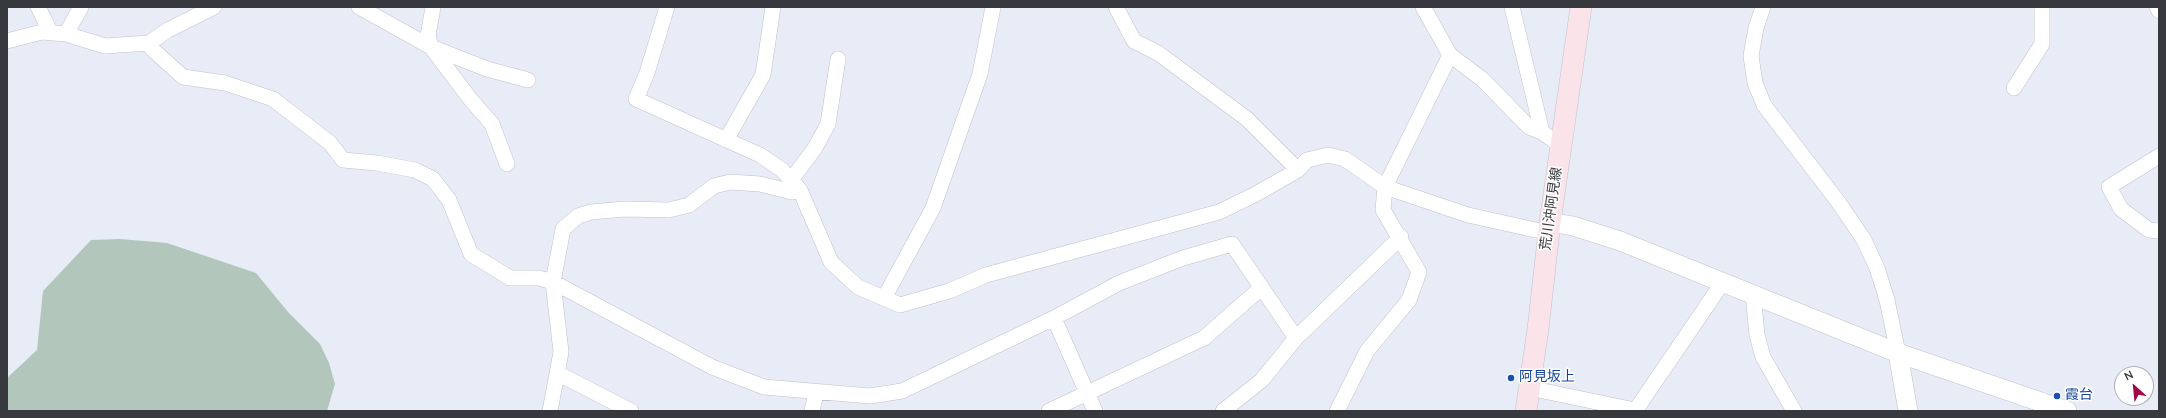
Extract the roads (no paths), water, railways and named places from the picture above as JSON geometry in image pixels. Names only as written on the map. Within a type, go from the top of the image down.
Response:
[{"type":"main road","name":"荒川沖阿見線","points":[[1526,411],[1538,329],[1549,227],[1581,7]]},
{"type":"street","points":[[38,7],[51,33]]},
{"type":"street","points":[[66,34],[81,7]]},
{"type":"street","points":[[7,41],[42,32],[66,34],[105,46],[149,43],[168,30],[214,7]]},
{"type":"street","points":[[358,7],[430,47],[487,69],[528,80]]},
{"type":"street","points":[[433,7],[428,36],[430,47],[471,100],[492,124],[506,164]]},
{"type":"street","points":[[667,7],[647,73],[636,99],[760,155],[782,170],[796,185],[831,262],[858,287],[900,305],[949,291],[986,276],[1219,212],[1254,195],[1298,170],[1306,160],[1328,155],[1345,159],[1385,187],[1468,215],[1549,227],[1580,228],[1620,241],[1898,353],[2067,411]]},
{"type":"street","points":[[726,140],[763,75],[773,7]]},
{"type":"street","points":[[884,298],[933,208],[980,74],[993,7]]},
{"type":"street","points":[[1116,7],[1134,41],[1158,53],[1247,119],[1298,170]]},
{"type":"street","points":[[1423,7],[1450,56],[1482,79],[1529,127],[1542,132],[1561,146]]},
{"type":"street","points":[[1512,7],[1542,132]]},
{"type":"street","points":[[1763,7],[1756,28],[1751,56],[1756,83],[1764,105],[1839,203],[1864,240],[1878,268],[1887,300],[1908,411]]},
{"type":"street","points":[[2014,88],[2042,44],[2042,7]]},
{"type":"street","points":[[2157,7],[2159,11]]},
{"type":"street","points":[[149,43],[152,49],[183,77],[225,83],[273,100],[330,144],[343,160],[377,163],[415,170],[433,179],[449,200],[471,254],[510,278],[539,278],[554,282],[712,367],[764,387],[799,389],[816,393],[870,396],[902,391],[1054,318],[1119,283],[1183,258],[1232,244],[1296,338]]},
{"type":"street","points":[[1337,411],[1367,351],[1409,300],[1419,272],[1401,237],[1383,210],[1385,187],[1450,56]]},
{"type":"street","points":[[550,411],[561,352],[554,282],[563,229],[578,216],[592,212],[625,209],[669,210],[689,205],[714,186],[730,182],[760,184],[792,192],[828,124],[838,59]]},
{"type":"street","points":[[2159,156],[2109,187],[2121,209],[2149,230],[2159,231]]},
{"type":"street","points":[[1223,411],[1262,380],[1296,338],[1401,237]]},
{"type":"street","points":[[1529,388],[1635,411],[1722,282]]},
{"type":"street","points":[[1049,411],[1204,338],[1261,288]]},
{"type":"street","points":[[1752,294],[1757,335],[1763,357],[1794,411]]},
{"type":"street","points":[[1054,318],[1095,411]]},
{"type":"street","points":[[557,373],[631,411]]},
{"type":"street","points":[[812,411],[816,393]]},
{"type":"place","name":"阿見坂上","points":[[1511,378]]},
{"type":"place","name":"霞台","points":[[2057,396]]}]
